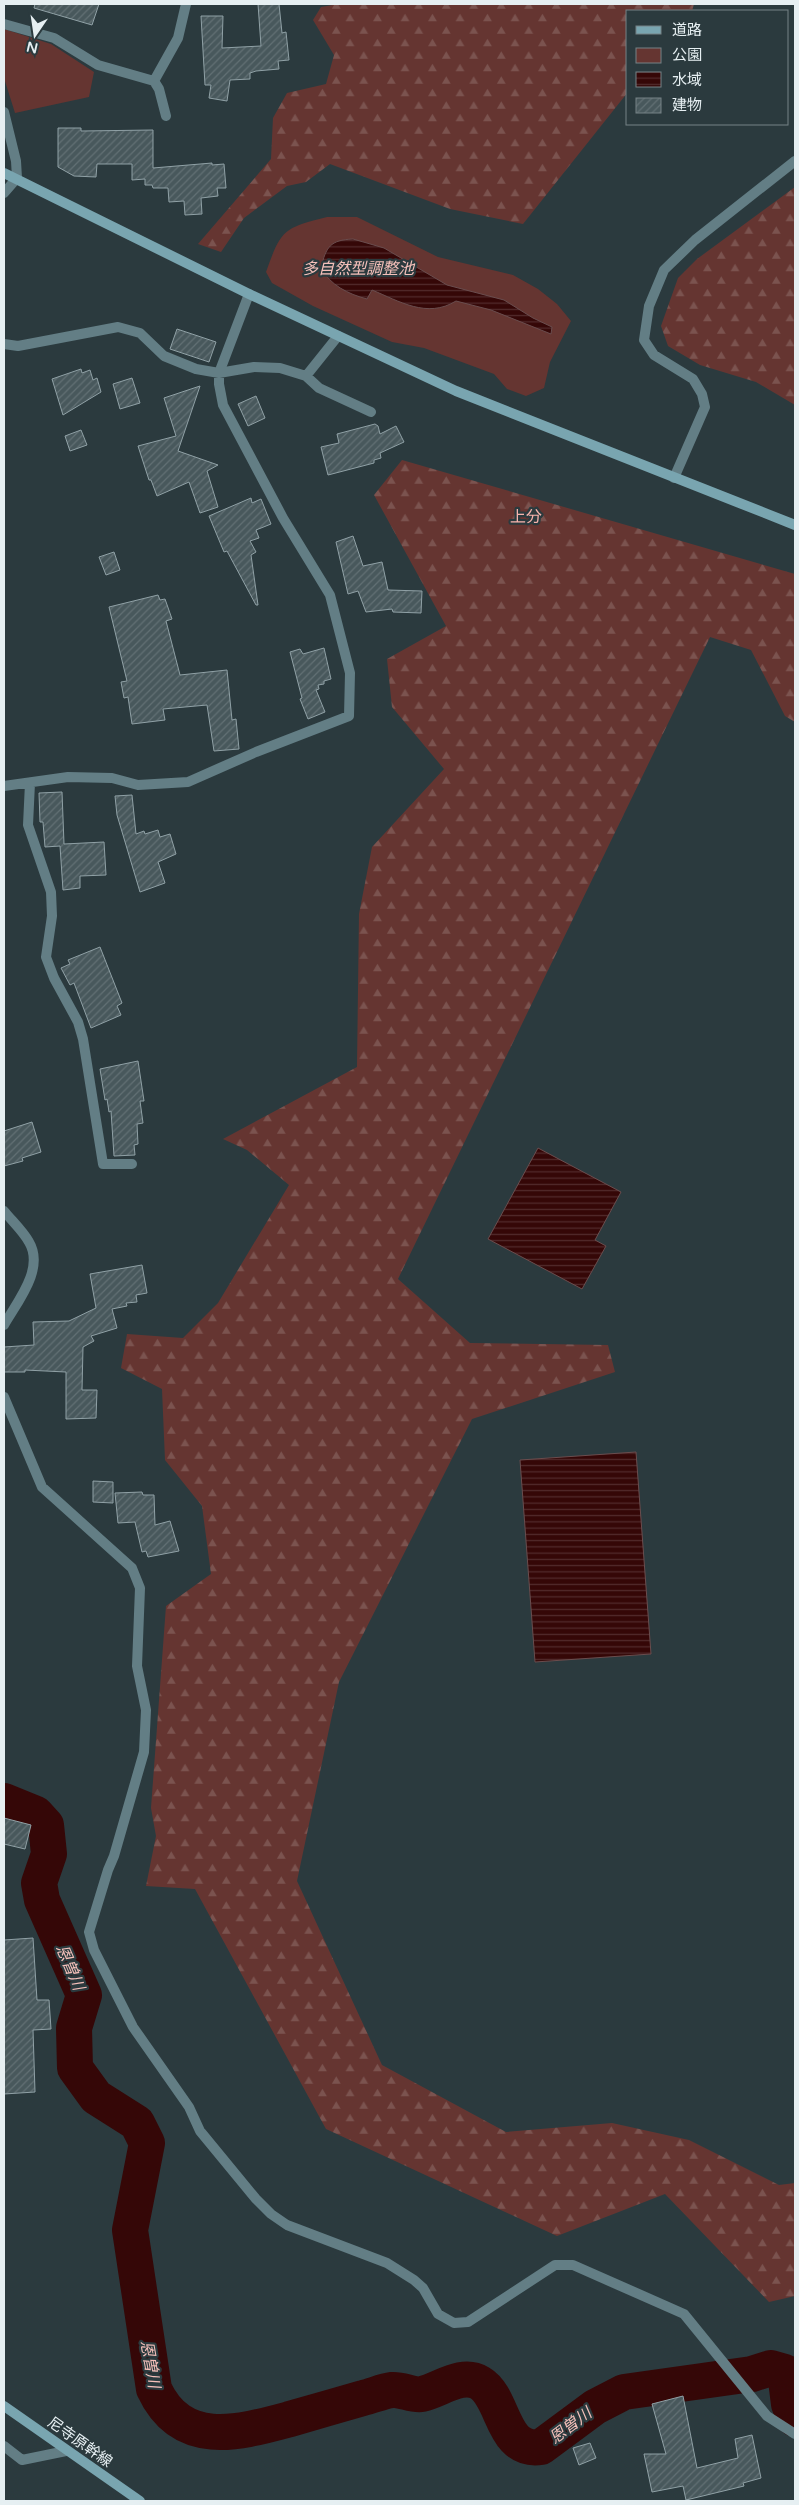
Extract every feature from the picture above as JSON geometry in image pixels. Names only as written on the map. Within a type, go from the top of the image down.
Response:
[{"type":"street","points":[[154,81],[178,38],[186,4]]},
{"type":"street","points":[[4,24],[54,38],[98,65],[154,81],[159,89],[166,116]]},
{"type":"street","points":[[4,112],[16,162],[17,178],[4,193]]},
{"type":"street","points":[[674,478],[706,407],[702,394],[692,379],[654,356],[644,340],[649,306],[664,270],[695,240],[795,161]]},
{"type":"street","points":[[4,173],[249,294],[456,391],[795,525]]},
{"type":"street","points":[[4,786],[68,777],[112,778],[138,785],[188,782],[256,752],[349,716],[350,673],[330,595],[283,518],[223,405],[219,374],[249,294]]},
{"type":"street","points":[[4,344],[18,346],[118,327],[140,333],[164,356],[196,368],[219,374],[254,367],[280,368],[306,376],[319,388],[371,412]]},
{"type":"street","points":[[306,376],[338,336]]},
{"type":"street","points":[[30,783],[28,825],[51,892],[52,916],[46,957],[54,978],[78,1022],[83,1039],[102,1164],[132,1164]]},
{"type":"street","points":[[4,1212],[30,1243],[34,1262],[32,1275],[4,1325]]},
{"type":"street","points":[[4,1397],[42,1487],[132,1568],[140,1588],[137,1666],[146,1710],[144,1752],[114,1856],[89,1932],[94,1950],[133,2027],[190,2107],[200,2131],[256,2200],[271,2214],[287,2225],[387,2263],[423,2288],[438,2314],[454,2323],[468,2322],[555,2265],[573,2265],[684,2314],[766,2416],[795,2434]]},
{"type":"street","name":"尼寺原幹線","points":[[4,2406],[140,2501]]},
{"type":"street","points":[[4,2446],[22,2460],[66,2451]]},
{"type":"green space","points":[[339,4],[694,4],[692,10],[626,10],[626,95],[523,224],[450,209],[330,164],[306,182],[287,186],[244,218],[221,252],[198,244],[271,159],[273,118],[287,93],[326,84],[334,55],[313,20],[321,7]]},
{"type":"green space","points":[[4,29],[51,44],[94,72],[89,97],[15,113],[4,78]]},
{"type":"green space","points":[[795,187],[795,405],[756,382],[700,365],[668,346],[661,326],[678,278],[697,259]]},
{"type":"green space","points":[[327,217],[357,217],[438,257],[513,275],[538,289],[557,304],[571,321],[550,362],[544,388],[526,396],[507,389],[494,374],[424,348],[392,342],[313,306],[272,283],[266,272],[280,239],[292,228]]},
{"type":"green space","points":[[402,460],[795,574],[795,722],[785,716],[751,650],[710,637],[398,1279],[470,1343],[608,1345],[615,1372],[472,1419],[339,1682],[297,1881],[382,2065],[506,2132],[612,2123],[689,2140],[779,2185],[795,2183],[795,2296],[769,2302],[665,2194],[557,2236],[326,2129],[195,1889],[146,1886],[156,1836],[151,1808],[166,1606],[211,1574],[202,1506],[165,1460],[162,1389],[121,1368],[127,1334],[183,1338],[218,1303],[289,1185],[247,1150],[223,1139],[357,1067],[359,914],[372,847],[444,769],[392,707],[387,659],[446,626],[374,495]]},
{"type":"water","name":"多自然型調整池","points":[[353,239],[384,248],[447,285],[504,300],[552,327],[551,334],[491,310],[456,301],[445,306],[424,308],[403,303],[372,290],[367,299],[346,291],[334,284],[321,268],[330,246],[339,241]]},
{"type":"water","points":[[538,1148],[621,1192],[595,1240],[606,1246],[582,1289],[488,1239]]},
{"type":"water","points":[[636,1452],[651,1654],[535,1662],[520,1460]]},
{"type":"building","points":[[35,4],[99,4],[92,25],[34,8]]},
{"type":"building","points":[[258,4],[279,4],[282,33],[286,32],[289,60],[278,61],[279,69],[250,73],[250,79],[230,80],[227,101],[209,98],[211,85],[205,85],[201,16],[223,16],[222,48],[261,46]]},
{"type":"building","points":[[58,128],[81,128],[81,131],[153,130],[153,168],[212,163],[212,165],[224,164],[226,188],[217,188],[218,196],[201,198],[202,214],[185,215],[184,201],[169,202],[168,188],[153,188],[152,185],[145,185],[145,179],[132,180],[132,164],[97,164],[96,177],[74,176],[58,167]]},
{"type":"building","points":[[177,329],[216,342],[209,362],[170,349]]},
{"type":"building","points":[[81,369],[82,373],[90,370],[93,380],[97,378],[101,392],[63,415],[52,379]]},
{"type":"building","points":[[132,378],[140,403],[120,409],[113,384]]},
{"type":"building","points":[[200,386],[178,451],[218,465],[207,471],[218,507],[200,513],[189,482],[157,496],[151,480],[149,480],[138,446],[176,436],[164,398]]},
{"type":"building","points":[[256,396],[265,418],[248,426],[238,404]]},
{"type":"building","points":[[375,424],[378,426],[380,434],[396,426],[404,442],[380,453],[381,458],[374,460],[374,463],[328,475],[321,447],[339,443],[337,434]]},
{"type":"building","points":[[81,430],[87,445],[70,451],[65,436]]},
{"type":"building","points":[[251,498],[252,503],[261,499],[271,524],[256,530],[259,538],[250,541],[256,552],[251,555],[258,605],[256,605],[227,551],[224,552],[209,516]]},
{"type":"building","points":[[353,536],[363,566],[382,562],[388,590],[422,591],[421,613],[393,612],[392,609],[366,612],[358,591],[348,594],[336,542]]},
{"type":"building","points":[[114,552],[120,570],[106,575],[99,557]]},
{"type":"building","points":[[158,595],[160,600],[165,599],[172,619],[166,621],[180,675],[227,670],[232,720],[236,719],[239,749],[214,751],[207,705],[163,709],[165,720],[132,724],[128,697],[124,698],[121,682],[127,681],[109,607]]},
{"type":"building","points":[[324,648],[331,679],[324,681],[324,684],[318,685],[319,689],[316,690],[325,712],[308,719],[300,699],[302,698],[290,652],[300,649],[303,654]]},
{"type":"building","points":[[62,792],[64,844],[104,842],[106,875],[80,876],[80,888],[63,890],[60,846],[45,847],[43,822],[40,822],[39,793]]},
{"type":"building","points":[[132,795],[136,834],[144,831],[145,834],[158,830],[160,837],[170,834],[176,854],[158,862],[165,883],[140,892],[117,815],[115,796]]},
{"type":"building","points":[[100,947],[122,1003],[117,1006],[121,1015],[91,1028],[74,983],[70,985],[61,968],[70,964],[68,960]]},
{"type":"building","points":[[138,1061],[144,1101],[140,1101],[143,1123],[137,1124],[138,1144],[134,1145],[135,1155],[114,1156],[111,1111],[109,1112],[107,1099],[105,1100],[100,1069]]},
{"type":"building","points":[[32,1122],[41,1152],[22,1158],[23,1161],[4,1166],[4,1131]]},
{"type":"building","points":[[142,1265],[147,1293],[136,1295],[137,1302],[126,1303],[127,1306],[112,1309],[117,1328],[91,1336],[94,1341],[83,1347],[82,1390],[97,1390],[96,1418],[66,1419],[66,1372],[25,1370],[25,1372],[4,1372],[4,1347],[34,1345],[33,1322],[69,1321],[96,1308],[90,1274]]},
{"type":"building","points":[[93,1481],[113,1482],[113,1503],[93,1502]]},
{"type":"building","points":[[142,1492],[143,1495],[154,1495],[155,1525],[170,1521],[179,1551],[148,1557],[146,1551],[142,1552],[135,1522],[118,1523],[115,1493]]},
{"type":"building","points":[[4,1818],[31,1825],[25,1849],[4,1844]]},
{"type":"building","points":[[33,1938],[37,2000],[49,2000],[51,2029],[33,2030],[35,2092],[4,2094],[4,1940]]},
{"type":"building","points":[[683,2396],[697,2468],[738,2458],[735,2439],[752,2435],[761,2478],[743,2483],[744,2486],[686,2500],[683,2486],[652,2492],[644,2454],[666,2454],[652,2404]]},
{"type":"building","points":[[590,2443],[596,2458],[579,2465],[573,2448]]},
{"type":"waterway","name":"恩曽川","points":[[4,1801],[36,1814],[46,1825],[49,1854],[39,1883],[42,1900],[84,1995],[74,2028],[75,2068],[96,2097],[137,2123],[147,2143],[130,2230],[154,2389],[166,2408],[180,2421],[196,2429],[213,2432],[251,2429],[389,2391],[396,2390],[422,2394],[458,2381],[473,2380],[488,2390],[505,2423],[518,2442],[528,2447],[541,2447],[595,2407],[624,2392],[752,2374],[771,2368],[785,2372],[789,2404],[795,2419]]},
{"type":"district","name":"上分","points":[[526,516]]}]
